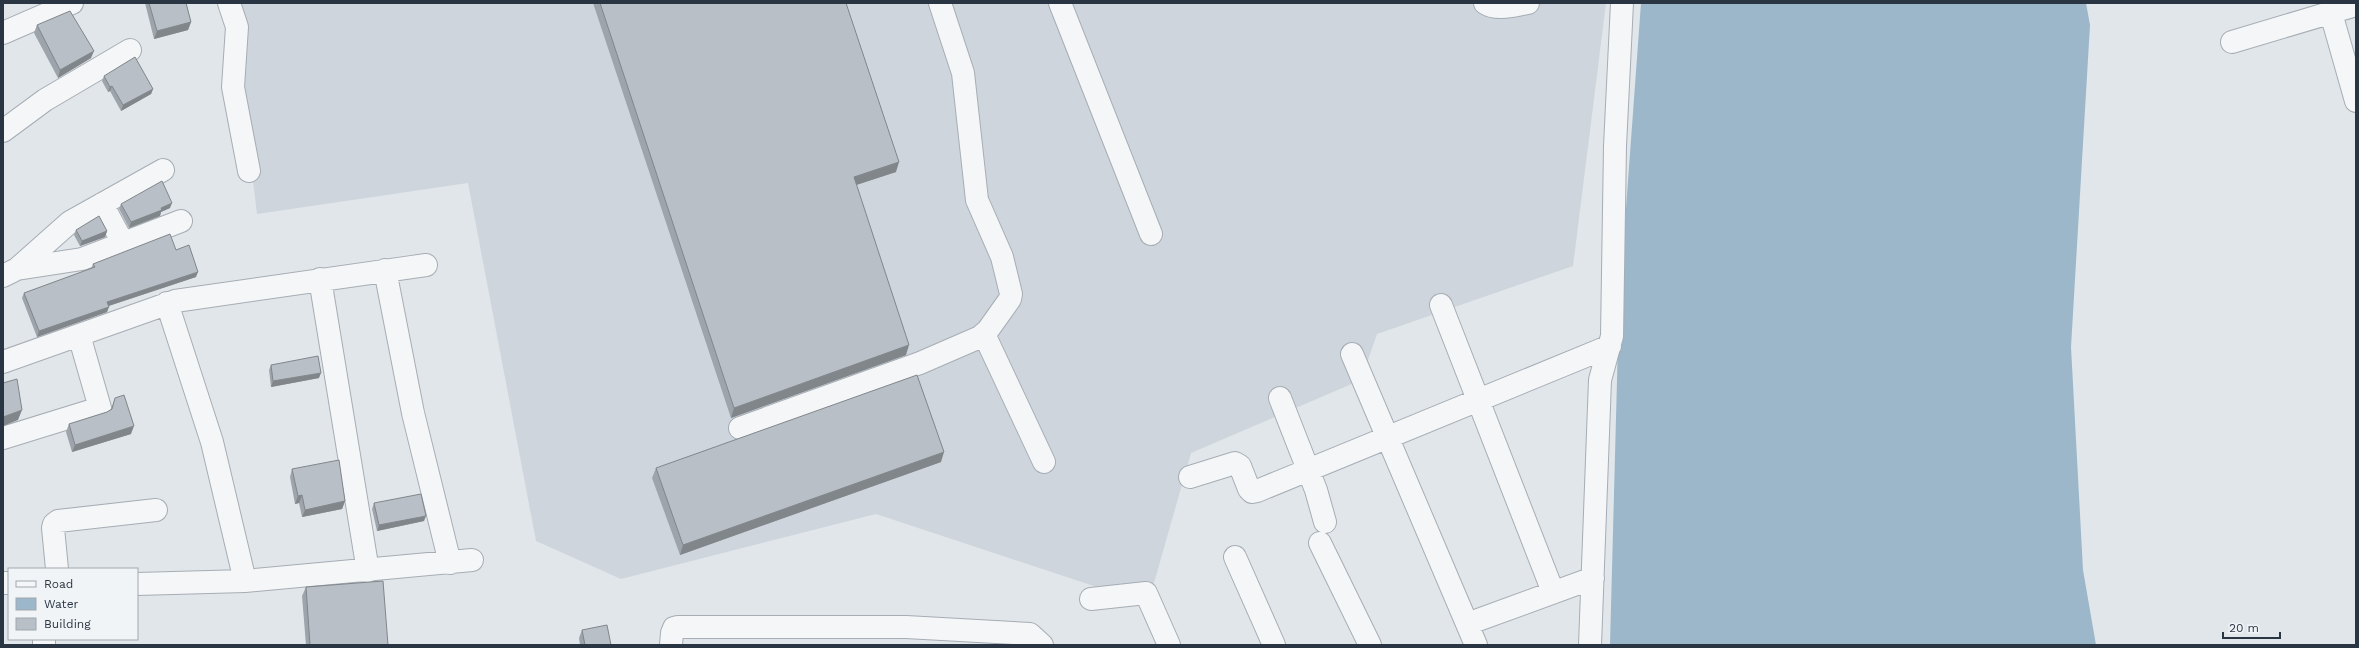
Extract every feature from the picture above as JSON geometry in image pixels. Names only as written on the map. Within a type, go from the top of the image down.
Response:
[{"type":"street","points":[[3,33],[72,3]]},
{"type":"street","points":[[229,3],[237,27],[233,87],[249,171]]},
{"type":"street","points":[[740,428],[920,363],[984,334],[1010,299],[1011,294],[1002,257],[977,200],[963,74],[940,3]]},
{"type":"street","points":[[1060,3],[1151,234]]},
{"type":"street","points":[[1485,3],[1491,7],[1497,7],[1528,3]]},
{"type":"street","points":[[1590,645],[1600,380],[1610,346],[1612,328],[1616,146],[1622,3]]},
{"type":"street","points":[[2232,42],[2344,7],[2356,101]]},
{"type":"street","points":[[3,131],[45,100],[130,50]]},
{"type":"street","points":[[10,273],[70,222],[163,170]]},
{"type":"street","points":[[102,204],[123,243]]},
{"type":"street","points":[[10,273],[82,259],[181,221]]},
{"type":"street","points":[[3,362],[167,303],[320,279],[426,265]]},
{"type":"street","points":[[385,270],[413,413],[450,562]]},
{"type":"street","points":[[320,279],[368,571]]},
{"type":"street","points":[[167,303],[212,442],[245,581]]},
{"type":"street","points":[[1441,305],[1554,592]]},
{"type":"street","points":[[984,334],[1044,462]]},
{"type":"street","points":[[3,438],[100,408],[79,335]]},
{"type":"street","points":[[1190,477],[1235,463],[1240,466],[1249,489],[1252,492],[1388,438],[1610,346]]},
{"type":"street","points":[[1352,354],[1476,645]]},
{"type":"street","points":[[1280,398],[1308,470],[1325,522]]},
{"type":"street","points":[[57,568],[53,528],[54,524],[58,521],[156,510]]},
{"type":"street","points":[[1320,543],[1370,645]]},
{"type":"street","points":[[1235,557],[1274,645]]},
{"type":"street","points":[[138,584],[245,581],[368,571],[472,560]]},
{"type":"street","points":[[1467,624],[1593,578]]},
{"type":"street","points":[[1090,598],[1146,593],[1169,645]]},
{"type":"street","points":[[671,645],[672,633],[674,628],[678,627],[906,627],[1030,634],[1042,645]]},
{"type":"shaded area","points":[[231,3],[1606,3],[1573,266],[1377,334],[1361,380],[1191,453],[1148,604],[876,514],[621,579],[536,541],[468,183],[257,214]]},
{"type":"water","points":[[1641,3],[2086,3],[2090,25],[2071,347],[2083,570],[2096,645],[1610,645],[1619,304]]},
{"type":"building","points":[[149,3],[186,3],[191,22],[157,31]]},
{"type":"building","points":[[600,3],[846,3],[899,162],[854,177],[909,345],[734,408]]},
{"type":"building","points":[[70,11],[94,51],[60,70],[37,25]]},
{"type":"building","points":[[135,57],[153,89],[123,105],[112,86],[110,87],[104,76]]},
{"type":"building","points":[[162,181],[172,203],[161,208],[162,210],[131,222],[121,204]]},
{"type":"building","points":[[99,216],[107,231],[82,241],[76,230]]},
{"type":"building","points":[[170,234],[176,250],[189,245],[198,272],[107,302],[109,307],[39,331],[24,293],[95,267],[93,264]]},
{"type":"building","points":[[318,356],[321,373],[273,381],[271,365]]},
{"type":"building","points":[[917,375],[944,452],[683,545],[656,468]]},
{"type":"building","points":[[17,379],[22,410],[3,417],[3,383]]},
{"type":"building","points":[[124,395],[134,426],[75,445],[69,424],[107,412],[112,409],[115,398]]},
{"type":"building","points":[[339,460],[345,501],[305,510],[302,495],[298,496],[292,469]]},
{"type":"building","points":[[421,494],[426,516],[379,525],[374,503]]},
{"type":"building","points":[[383,581],[388,645],[310,645],[306,587]]},
{"type":"building","points":[[607,625],[611,645],[585,645],[582,630]]}]
